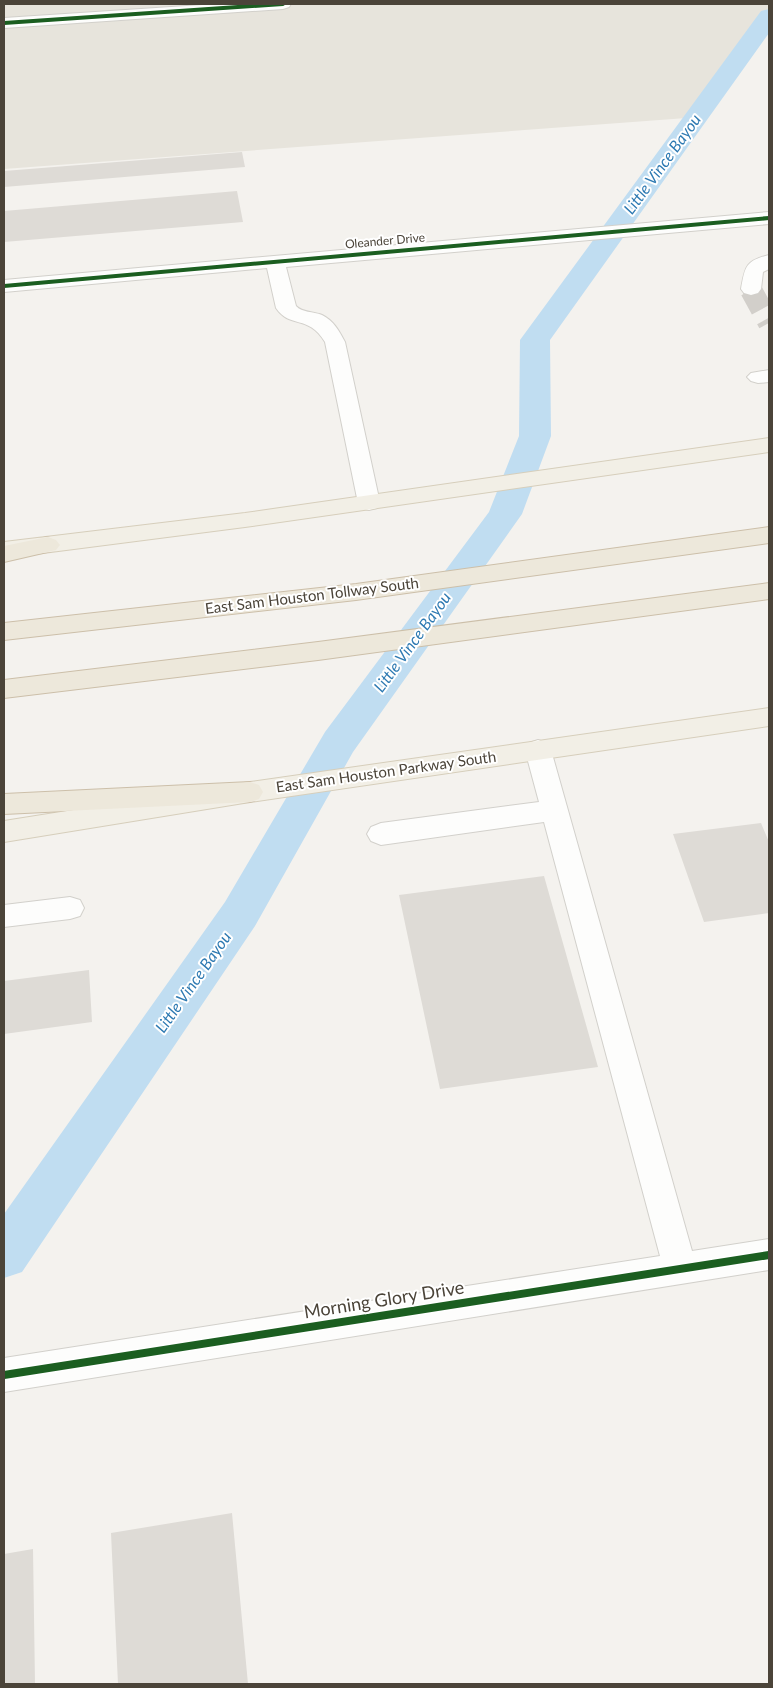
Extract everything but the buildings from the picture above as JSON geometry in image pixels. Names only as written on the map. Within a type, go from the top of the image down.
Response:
[{"type":"highway","name":"East Sam Houston Tollway South","points":[[4,632],[356,592],[769,535]]},
{"type":"highway","points":[[4,554],[48,545]]},
{"type":"highway","points":[[4,689],[318,652],[769,591]]},
{"type":"highway","points":[[4,804],[250,792]]},
{"type":"main road","points":[[4,550],[481,488],[769,445]]},
{"type":"main road","name":"East Sam Houston Parkway South","points":[[4,832],[363,775],[769,717]]},
{"type":"street","points":[[4,23],[283,4]]},
{"type":"street","name":"Oleander Drive","points":[[4,286],[707,223],[766,224]]},
{"type":"street","points":[[751,289],[754,269],[769,261]]},
{"type":"street","points":[[275,262],[283,302],[286,308],[292,314],[314,320],[326,327],[334,342],[369,503]]},
{"type":"street","points":[[538,750],[680,1269]]},
{"type":"street","points":[[381,834],[554,810]]},
{"type":"street","points":[[4,916],[70,908]]},
{"type":"street","name":"Morning Glory Drive","points":[[4,1376],[769,1255]]},
{"type":"shaded area","points":[[4,4],[769,4],[769,17],[700,117],[4,169]]},
{"type":"waterway","name":"Little Vince Bayou","points":[[4,1255],[240,914],[339,742],[505,514],[535,436],[535,340],[769,16]]},
{"type":"tunnel","points":[[751,290],[769,323]]},
{"type":"cycle path","points":[[4,23],[283,4]]},
{"type":"cycle path","points":[[4,286],[769,218]]},
{"type":"cycle path","points":[[4,1375],[769,1255]]}]
